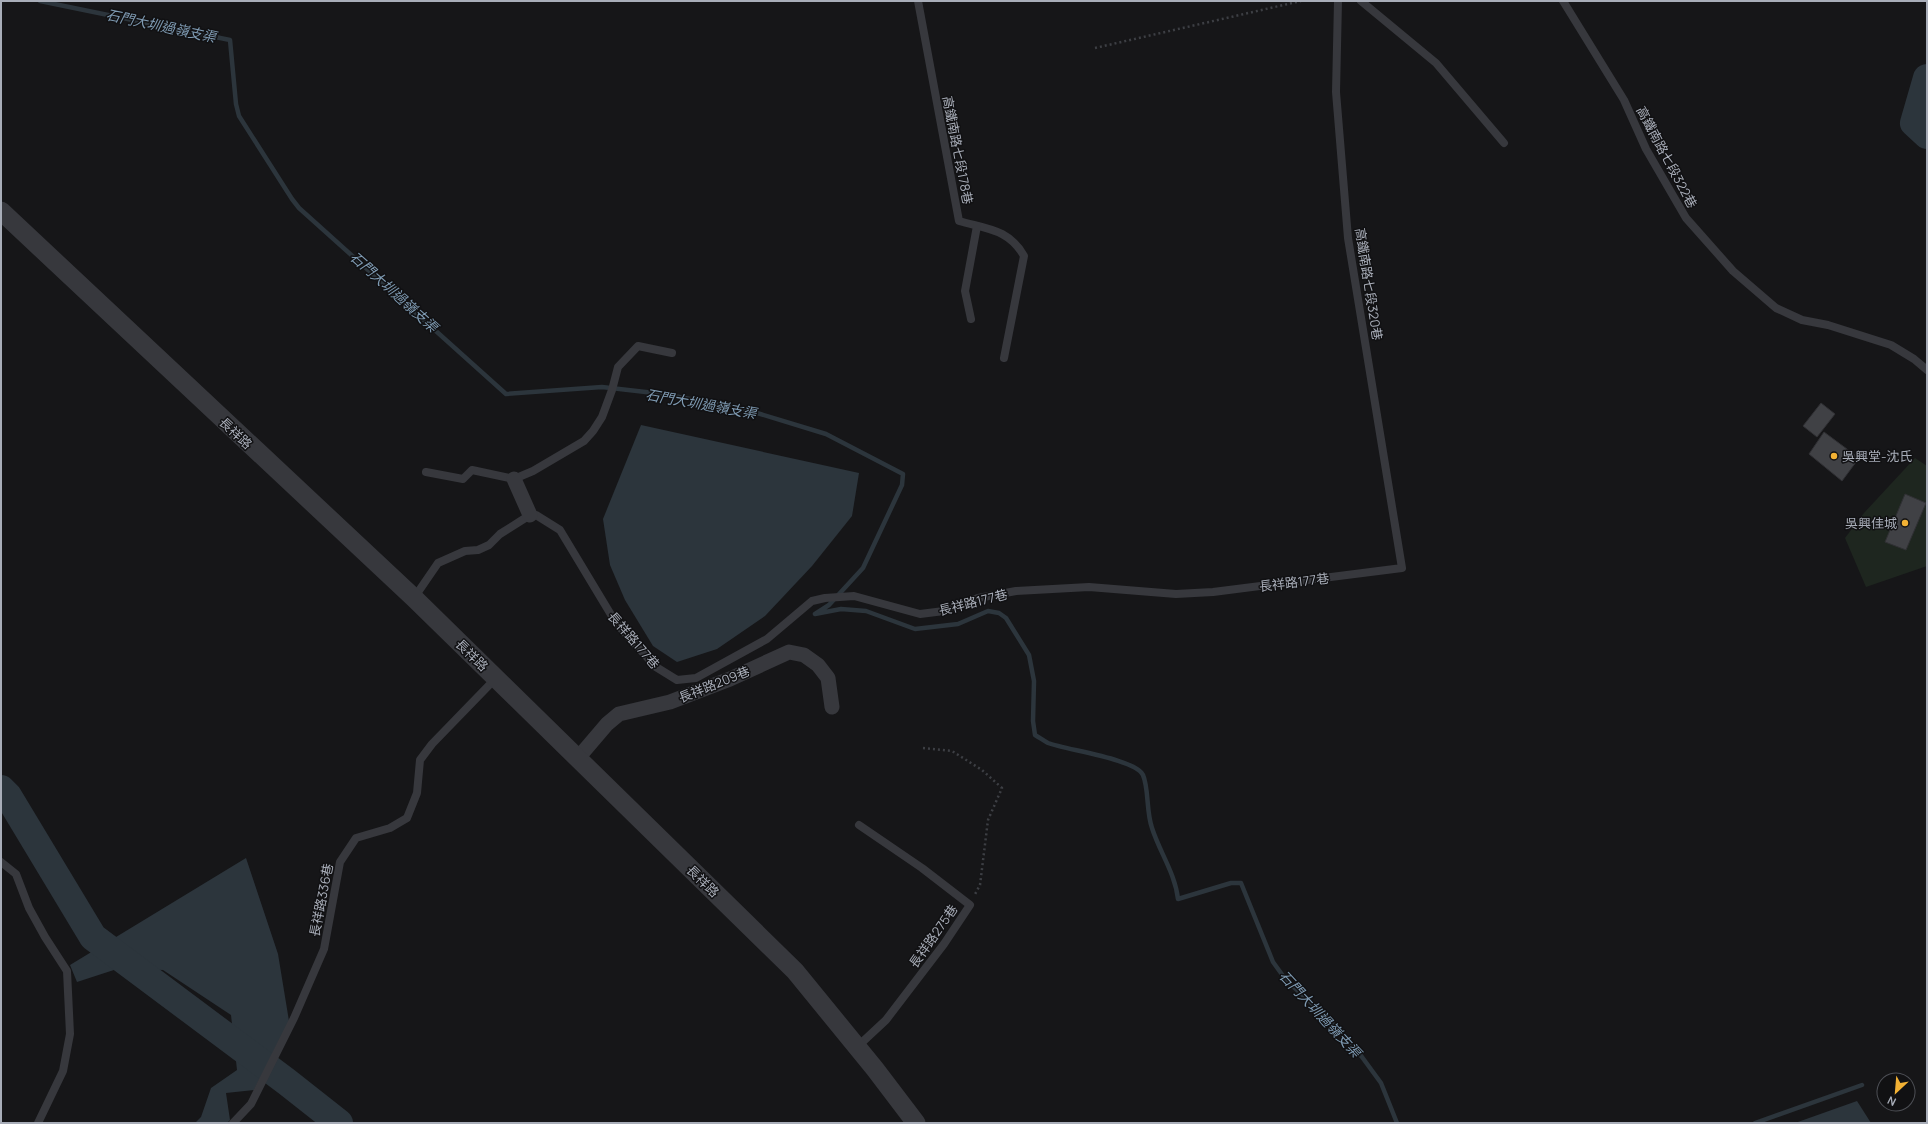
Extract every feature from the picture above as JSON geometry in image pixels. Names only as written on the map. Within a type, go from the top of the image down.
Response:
[{"type":"street","name":"長祥路","points":[[1,211],[414,598],[796,971],[857,1046],[916,1123]]},
{"type":"street","points":[[514,479],[530,515]]},
{"type":"street","name":"長祥路209巷","points":[[578,758],[607,724],[619,714],[670,702],[730,679],[789,652],[804,655],[818,665],[828,678],[832,707]]},
{"type":"lane","name":"高鐵南路七段178巷","points":[[918,1],[959,221],[1006,234],[1018,245],[1024,256],[1004,358]]},
{"type":"lane","name":"高鐵南路七段320巷","points":[[1338,1],[1336,92],[1348,238],[1402,568]]},
{"type":"lane","points":[[1361,1],[1436,63],[1504,143]]},
{"type":"lane","name":"高鐵南路七段322巷","points":[[1563,1],[1624,100],[1646,149],[1682,212],[1733,270],[1776,308],[1802,320],[1828,325],[1891,345],[1914,359],[1927,370]]},
{"type":"lane","points":[[971,319],[965,291],[977,226]]},
{"type":"lane","points":[[426,472],[463,479],[472,470],[514,479],[533,471],[584,441],[593,431],[602,417],[612,390],[618,367],[638,346],[672,353]]},
{"type":"lane","points":[[414,598],[438,563],[465,551],[478,550],[489,545],[500,534],[530,515]]},
{"type":"lane","name":"長祥路177巷","points":[[530,515],[542,517],[560,530],[616,623],[656,667],[677,680],[696,678],[767,639],[812,601],[825,598],[854,596],[920,614],[944,611],[978,598],[1016,592],[1089,587],[1176,594],[1206,592],[1402,568]]},
{"type":"lane","name":"長祥路336巷","points":[[233,1123],[251,1104],[259,1084],[294,1018],[324,949],[340,862],[356,838],[390,828],[407,818],[417,793],[420,760],[432,744],[496,678]]},
{"type":"lane","name":"長祥路275巷","points":[[857,1046],[886,1020],[944,944],[970,905],[922,868],[859,825]]},
{"type":"lane","points":[[1,862],[16,874],[29,908],[45,937],[67,971],[70,1034],[63,1071],[38,1123]]},
{"type":"path","points":[[1095,48],[1301,1]]},
{"type":"path","points":[[923,748],[952,751],[982,770],[1002,788],[988,820],[980,885],[970,905]]},
{"type":"shaded area","points":[[641,425],[859,473],[852,516],[812,566],[765,616],[717,649],[677,662],[653,646],[625,600],[610,565],[603,519]]},
{"type":"shaded area","points":[[1915,458],[1927,466],[1927,566],[1866,587],[1845,538],[1864,513]]},
{"type":"shaded area","points":[[246,858],[278,954],[289,1021],[254,1090],[226,1093],[230,1120],[227,1123],[195,1123],[201,1117],[211,1088],[237,1070],[231,1015],[163,970],[120,968],[77,982],[70,965]]},
{"type":"shaded area","points":[[1857,1101],[1871,1123],[1795,1123]]},
{"type":"building","points":[[1821,403],[1835,414],[1817,437],[1803,426]]},
{"type":"building","name":"吳興堂-沈氏","points":[[1824,432],[1859,458],[1842,481],[1809,454]]},
{"type":"building","name":"吳興佳城","points":[[1905,494],[1926,503],[1906,550],[1885,542]]},
{"type":"waterway","name":"石門大圳過嶺支渠","points":[[40,1],[230,40],[236,104],[239,116],[299,208],[506,394],[602,387],[663,394],[744,409],[826,434],[903,474],[902,485],[863,568],[829,605],[815,614],[841,609],[866,611],[915,629],[958,624],[988,611],[999,613],[1006,618],[1029,655],[1034,681],[1033,721],[1035,735],[1048,743],[1057,746],[1115,760],[1138,769],[1143,775],[1145,781],[1150,821],[1155,837],[1174,880],[1178,899],[1231,883],[1241,883],[1273,962],[1286,980],[1326,1016],[1362,1057],[1381,1083],[1397,1123]]},
{"type":"waterway","points":[[1927,78],[1914,123],[1927,135]]},
{"type":"waterway","points":[[1,789],[8,796],[93,937],[287,1082],[339,1123]]},
{"type":"waterway","name":"石門大圳過嶺支渠","points":[[1755,1123],[1862,1085]]},
{"type":"place","name":"吳興堂-沈氏","points":[[1834,456]]},
{"type":"place","name":"吳興佳城","points":[[1905,523]]}]
